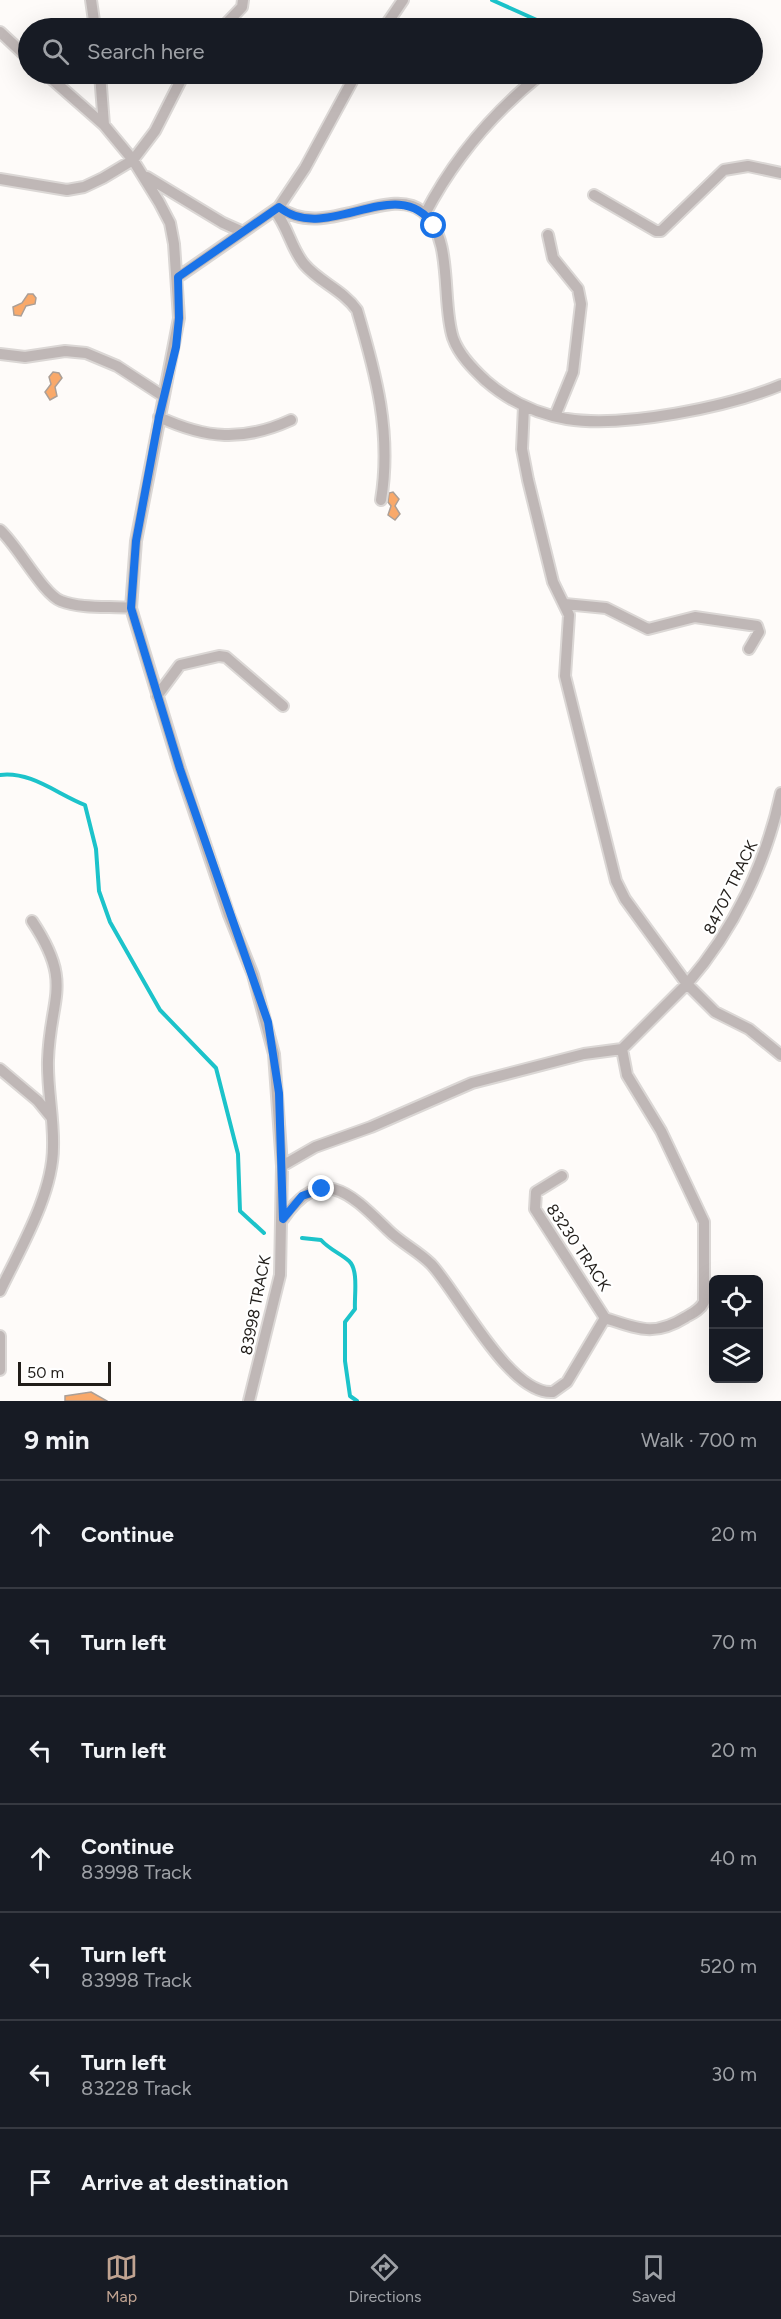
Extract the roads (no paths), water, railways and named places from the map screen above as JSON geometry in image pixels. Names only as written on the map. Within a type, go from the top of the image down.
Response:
[{"type":"street","points":[[91,0],[94,18]]},
{"type":"street","points":[[232,18],[242,7],[243,0]]},
{"type":"street","points":[[391,18],[403,0]]},
{"type":"street","points":[[0,32],[18,49]]},
{"type":"street","name":"83998 TRACK","points":[[57,84],[104,125],[144,176],[170,223],[178,277],[179,318],[174,355],[163,396],[136,541],[131,608],[157,696],[229,915],[253,975],[268,1022],[279,1093],[283,1219],[280,1275],[249,1401]]},
{"type":"street","points":[[101,84],[104,125]]},
{"type":"street","points":[[0,179],[74,189],[103,178],[133,160],[155,131],[179,84]]},
{"type":"street","points":[[178,277],[277,208],[305,168],[351,84]]},
{"type":"street","points":[[425,214],[446,176],[497,112],[529,84]]},
{"type":"street","points":[[594,195],[656,231],[661,231],[723,170],[748,166],[781,173]]},
{"type":"street","points":[[144,176],[223,223],[243,232]]},
{"type":"street","points":[[277,208],[291,216],[302,218],[328,218],[398,204],[415,207],[425,214],[434,226],[439,242],[444,264],[451,329],[458,349],[475,371],[494,387],[524,406],[555,416],[603,421],[660,415],[711,406],[781,385]]},
{"type":"street","points":[[277,208],[287,225],[302,262],[314,275],[351,301],[357,310],[385,431],[386,467],[381,500]]},
{"type":"street","points":[[548,235],[553,258],[578,289],[581,304],[573,372],[555,416]]},
{"type":"street","points":[[0,354],[25,357],[65,351],[86,353],[117,366],[163,396]]},
{"type":"street","points":[[524,406],[522,439],[526,470],[553,582],[569,615],[565,676],[616,881],[625,899],[687,984],[715,1012],[749,1029],[781,1055]]},
{"type":"street","points":[[159,417],[195,432],[244,435],[266,432],[291,420]]},
{"type":"street","points":[[0,530],[13,542],[43,584],[57,599],[131,608]]},
{"type":"street","points":[[565,604],[606,608],[648,629],[696,617],[757,626],[759,632],[749,650]]},
{"type":"street","points":[[157,696],[180,665],[222,656],[236,662],[283,706]]},
{"type":"street","name":"84707 TRACK","points":[[622,1049],[687,984],[714,953],[768,844],[781,793]]},
{"type":"street","points":[[0,1291],[48,1182],[53,1157],[48,1060],[58,988],[51,954],[32,921]]},
{"type":"street","points":[[282,1166],[315,1147],[371,1127],[472,1083],[584,1054],[622,1049],[627,1075],[661,1131],[704,1222],[704,1302],[695,1312],[665,1329],[638,1329],[605,1318]]},
{"type":"street","points":[[0,1069],[39,1101],[51,1118]]},
{"type":"street","name":"83230 TRACK","points":[[532,1387],[545,1393],[563,1387],[605,1318],[535,1209],[536,1192],[562,1176]]},
{"type":"street","points":[[283,1219],[302,1196],[311,1191],[332,1188],[354,1197],[390,1232],[426,1259],[492,1347],[519,1377],[532,1387],[534,1401]]},
{"type":"street","points":[[0,1336],[0,1370]]},
{"type":"waterway","points":[[492,0],[532,18]]},
{"type":"waterway","points":[[0,775],[22,776],[44,784],[85,805],[96,849],[99,891],[110,922],[160,1010],[216,1068],[238,1154],[240,1211],[264,1233]]},
{"type":"waterway","points":[[302,1238],[321,1240],[352,1265],[355,1309],[345,1322],[345,1361],[350,1396],[357,1401]]}]
